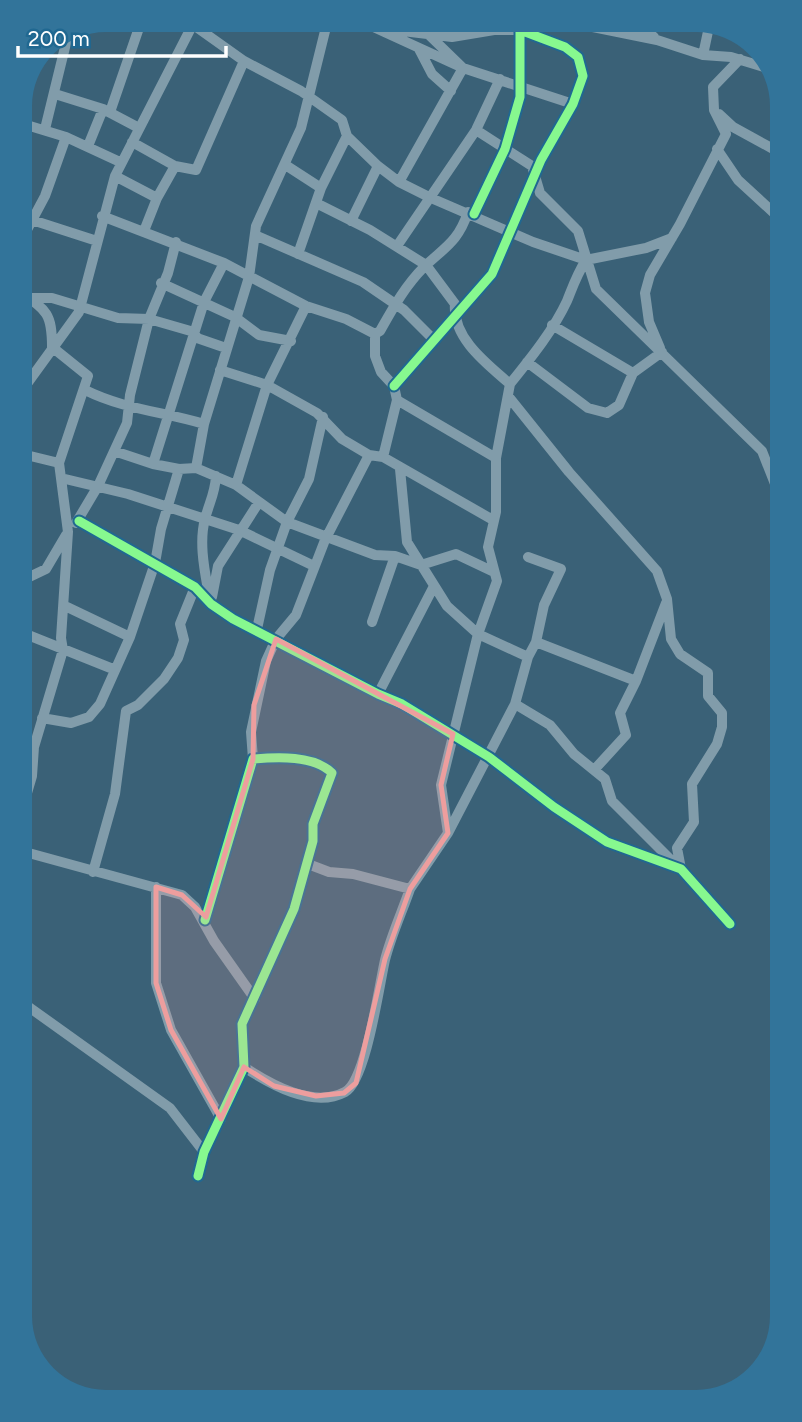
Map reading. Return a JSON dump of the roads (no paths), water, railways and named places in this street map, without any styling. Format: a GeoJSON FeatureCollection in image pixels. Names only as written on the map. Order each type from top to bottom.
{"type":"FeatureCollection","features":[{"type":"Feature","properties":{"kind":"street"},"geometry":{"type":"LineString","coordinates":[[88,146],[107,111],[137,32]]}},
{"type":"Feature","properties":{"kind":"street"},"geometry":{"type":"LineString","coordinates":[[32,376],[81,306],[102,216],[120,162],[184,32]]}},
{"type":"Feature","properties":{"kind":"street"},"geometry":{"type":"LineString","coordinates":[[203,32],[244,61],[311,98],[342,120],[347,136],[379,166],[399,182],[431,198],[533,242],[586,261],[646,248],[672,238]]}},
{"type":"Feature","properties":{"kind":"street"},"geometry":{"type":"LineString","coordinates":[[196,468],[204,424],[249,277],[255,235],[261,215],[286,166],[311,98],[325,32]]}},
{"type":"Feature","properties":{"kind":"street"},"geometry":{"type":"LineString","coordinates":[[382,32],[463,68],[573,104]]}},
{"type":"Feature","properties":{"kind":"street"},"geometry":{"type":"LineString","coordinates":[[412,32],[452,37],[482,32]]}},
{"type":"Feature","properties":{"kind":"street"},"geometry":{"type":"LineString","coordinates":[[374,334],[380,331],[395,304],[426,265],[453,242],[505,149],[520,96],[520,32]]}},
{"type":"Feature","properties":{"kind":"street"},"geometry":{"type":"LineString","coordinates":[[394,386],[492,274],[535,177],[573,104],[583,76],[578,57],[554,41],[526,32]]}},
{"type":"Feature","properties":{"kind":"street"},"geometry":{"type":"LineString","coordinates":[[618,32],[657,40],[704,55],[740,59],[759,65]]}},
{"type":"Feature","properties":{"kind":"street"},"geometry":{"type":"LineString","coordinates":[[648,32],[657,40]]}},
{"type":"Feature","properties":{"kind":"street"},"geometry":{"type":"LineString","coordinates":[[704,55],[708,33]]}},
{"type":"Feature","properties":{"kind":"street"},"geometry":{"type":"LineString","coordinates":[[428,34],[463,68]]}},
{"type":"Feature","properties":{"kind":"street"},"geometry":{"type":"LineString","coordinates":[[45,129],[66,43]]}},
{"type":"Feature","properties":{"kind":"street"},"geometry":{"type":"LineString","coordinates":[[419,49],[432,74],[451,91]]}},
{"type":"Feature","properties":{"kind":"street"},"geometry":{"type":"LineString","coordinates":[[662,352],[649,322],[645,293],[651,273],[726,134],[715,110],[713,87],[740,59]]}},
{"type":"Feature","properties":{"kind":"street"},"geometry":{"type":"LineString","coordinates":[[132,142],[175,166],[196,170],[244,61]]}},
{"type":"Feature","properties":{"kind":"street"},"geometry":{"type":"LineString","coordinates":[[399,182],[463,68]]}},
{"type":"Feature","properties":{"kind":"street"},"geometry":{"type":"LineString","coordinates":[[397,246],[476,130],[500,79]]}},
{"type":"Feature","properties":{"kind":"street"},"geometry":{"type":"LineString","coordinates":[[55,94],[107,111],[139,128]]}},
{"type":"Feature","properties":{"kind":"street"},"geometry":{"type":"LineString","coordinates":[[715,110],[733,127],[770,147]]}},
{"type":"Feature","properties":{"kind":"street"},"geometry":{"type":"LineString","coordinates":[[32,126],[66,136],[120,162]]}},
{"type":"Feature","properties":{"kind":"street"},"geometry":{"type":"LineString","coordinates":[[476,130],[531,166],[547,202],[578,231],[596,289],[770,457]]}},
{"type":"Feature","properties":{"kind":"street"},"geometry":{"type":"LineString","coordinates":[[66,136],[52,179],[32,220],[97,241]]}},
{"type":"Feature","properties":{"kind":"street"},"geometry":{"type":"LineString","coordinates":[[298,254],[321,188],[347,136]]}},
{"type":"Feature","properties":{"kind":"street"},"geometry":{"type":"LineString","coordinates":[[717,149],[738,180],[770,209]]}},
{"type":"Feature","properties":{"kind":"street"},"geometry":{"type":"LineString","coordinates":[[144,231],[157,198],[175,166]]}},
{"type":"Feature","properties":{"kind":"street"},"geometry":{"type":"LineString","coordinates":[[286,166],[321,188]]}},
{"type":"Feature","properties":{"kind":"street"},"geometry":{"type":"LineString","coordinates":[[351,221],[379,166]]}},
{"type":"Feature","properties":{"kind":"street"},"geometry":{"type":"LineString","coordinates":[[115,176],[157,198]]}},
{"type":"Feature","properties":{"kind":"street"},"geometry":{"type":"LineString","coordinates":[[316,203],[397,246],[426,265],[455,304],[454,315],[474,353],[510,384]]}},
{"type":"Feature","properties":{"kind":"street"},"geometry":{"type":"LineString","coordinates":[[102,216],[176,242],[224,263],[306,306],[346,319],[374,334]]}},
{"type":"Feature","properties":{"kind":"street"},"geometry":{"type":"LineString","coordinates":[[255,235],[363,282],[395,304],[433,339]]}},
{"type":"Feature","properties":{"kind":"street"},"geometry":{"type":"LineString","coordinates":[[32,576],[46,569],[68,532],[79,521],[127,423],[149,318],[168,273],[176,242]]}},
{"type":"Feature","properties":{"kind":"street"},"geometry":{"type":"LineString","coordinates":[[448,833],[441,785],[478,634],[497,581],[488,547],[496,512],[496,458],[510,384],[552,325],[586,261]]}},
{"type":"Feature","properties":{"kind":"street"},"geometry":{"type":"LineString","coordinates":[[153,464],[204,302],[224,263]]}},
{"type":"Feature","properties":{"kind":"street"},"geometry":{"type":"LineString","coordinates":[[162,283],[235,317],[260,335],[290,341]]}},
{"type":"Feature","properties":{"kind":"street"},"geometry":{"type":"LineString","coordinates":[[32,296],[81,306],[118,318],[149,318],[194,332],[197,338],[226,348]]}},
{"type":"Feature","properties":{"kind":"street"},"geometry":{"type":"LineString","coordinates":[[32,300],[46,310],[52,325],[52,347]]}},
{"type":"Feature","properties":{"kind":"street"},"geometry":{"type":"LineString","coordinates":[[236,485],[267,385],[306,306]]}},
{"type":"Feature","properties":{"kind":"street"},"geometry":{"type":"LineString","coordinates":[[552,325],[633,373]]}},
{"type":"Feature","properties":{"kind":"street"},"geometry":{"type":"LineString","coordinates":[[374,334],[375,356],[381,372],[394,386],[397,400],[383,457]]}},
{"type":"Feature","properties":{"kind":"street"},"geometry":{"type":"LineString","coordinates":[[32,776],[33,747],[63,650],[61,638],[68,532],[59,463],[88,376],[52,347]]}},
{"type":"Feature","properties":{"kind":"street"},"geometry":{"type":"LineString","coordinates":[[527,362],[588,408],[607,413],[619,405],[633,373],[662,352]]}},
{"type":"Feature","properties":{"kind":"street"},"geometry":{"type":"LineString","coordinates":[[220,370],[267,385],[323,417],[342,439],[369,456],[383,457],[493,520]]}},
{"type":"Feature","properties":{"kind":"street"},"geometry":{"type":"LineString","coordinates":[[85,390],[129,408],[167,413],[204,424]]}},
{"type":"Feature","properties":{"kind":"street"},"geometry":{"type":"LineString","coordinates":[[508,396],[569,472],[657,571],[667,599],[671,639],[680,654],[708,673],[708,696],[722,713],[717,744],[692,784],[694,822],[677,848],[681,869]]}},
{"type":"Feature","properties":{"kind":"street"},"geometry":{"type":"LineString","coordinates":[[397,400],[496,458]]}},
{"type":"Feature","properties":{"kind":"street"},"geometry":{"type":"LineString","coordinates":[[257,629],[276,549],[309,480],[323,417]]}},
{"type":"Feature","properties":{"kind":"street"},"geometry":{"type":"LineString","coordinates":[[114,451],[153,464],[180,469],[196,468],[236,485],[287,522],[375,555],[395,556],[421,565],[456,554],[494,572]]}},
{"type":"Feature","properties":{"kind":"street"},"geometry":{"type":"LineString","coordinates":[[762,451],[770,471]]}},
{"type":"Feature","properties":{"kind":"street"},"geometry":{"type":"LineString","coordinates":[[32,456],[59,463]]}},
{"type":"Feature","properties":{"kind":"street"},"geometry":{"type":"LineString","coordinates":[[205,920],[253,759],[251,732],[254,705],[276,639],[296,615],[327,537],[369,456]]}},
{"type":"Feature","properties":{"kind":"street"},"geometry":{"type":"LineString","coordinates":[[42,718],[71,723],[89,717],[100,704],[113,669],[130,637],[155,563],[180,469]]}},
{"type":"Feature","properties":{"kind":"street"},"geometry":{"type":"LineString","coordinates":[[400,469],[407,542],[447,606],[478,634],[528,657]]}},
{"type":"Feature","properties":{"kind":"street"},"geometry":{"type":"LineString","coordinates":[[211,604],[202,541],[205,518],[215,495],[216,476]]}},
{"type":"Feature","properties":{"kind":"street"},"geometry":{"type":"LineString","coordinates":[[61,478],[98,486],[205,518],[239,530],[314,566]]}},
{"type":"Feature","properties":{"kind":"street"},"geometry":{"type":"LineString","coordinates":[[211,604],[218,566],[259,502]]}},
{"type":"Feature","properties":{"kind":"street"},"geometry":{"type":"LineString","coordinates":[[79,521],[195,587],[211,604],[233,619],[257,629],[378,695],[402,704],[453,734],[607,842],[681,869]]}},
{"type":"Feature","properties":{"kind":"street"},"geometry":{"type":"LineString","coordinates":[[372,622],[395,556]]}},
{"type":"Feature","properties":{"kind":"street"},"geometry":{"type":"LineString","coordinates":[[244,1067],[274,1086],[316,1096],[344,1093],[356,1083],[377,1009],[385,958],[410,888],[448,833],[515,704],[528,657],[536,642],[544,606],[561,569],[528,557]]}},
{"type":"Feature","properties":{"kind":"street"},"geometry":{"type":"LineString","coordinates":[[378,695],[434,586]]}},
{"type":"Feature","properties":{"kind":"street"},"geometry":{"type":"LineString","coordinates":[[93,872],[116,794],[126,711],[138,705],[155,688],[178,658],[184,640],[180,624],[195,587]]}},
{"type":"Feature","properties":{"kind":"street"},"geometry":{"type":"LineString","coordinates":[[594,770],[625,734],[620,713],[636,681],[667,599]]}},
{"type":"Feature","properties":{"kind":"street"},"geometry":{"type":"LineString","coordinates":[[65,606],[130,637]]}},
{"type":"Feature","properties":{"kind":"street"},"geometry":{"type":"LineString","coordinates":[[32,638],[113,669]]}},
{"type":"Feature","properties":{"kind":"street"},"geometry":{"type":"LineString","coordinates":[[536,642],[636,681]]}},
{"type":"Feature","properties":{"kind":"street"},"geometry":{"type":"LineString","coordinates":[[515,704],[550,725],[575,754],[605,779],[612,801],[681,869],[730,924]]}},
{"type":"Feature","properties":{"kind":"street"},"geometry":{"type":"LineString","coordinates":[[198,1176],[204,1152],[244,1067],[242,1024],[255,999],[270,958],[283,937],[308,864],[313,841],[313,824],[332,773],[325,766],[299,760],[253,759]]}},
{"type":"Feature","properties":{"kind":"street"},"geometry":{"type":"LineString","coordinates":[[32,854],[182,895],[205,920],[214,941],[255,999]]}},
{"type":"Feature","properties":{"kind":"street"},"geometry":{"type":"LineString","coordinates":[[308,864],[329,872],[353,874],[410,888]]}},
{"type":"Feature","properties":{"kind":"street"},"geometry":{"type":"LineString","coordinates":[[156,887],[156,983],[171,1030],[221,1119]]}},
{"type":"Feature","properties":{"kind":"street"},"geometry":{"type":"LineString","coordinates":[[32,1009],[170,1108],[204,1152]]}}]}
